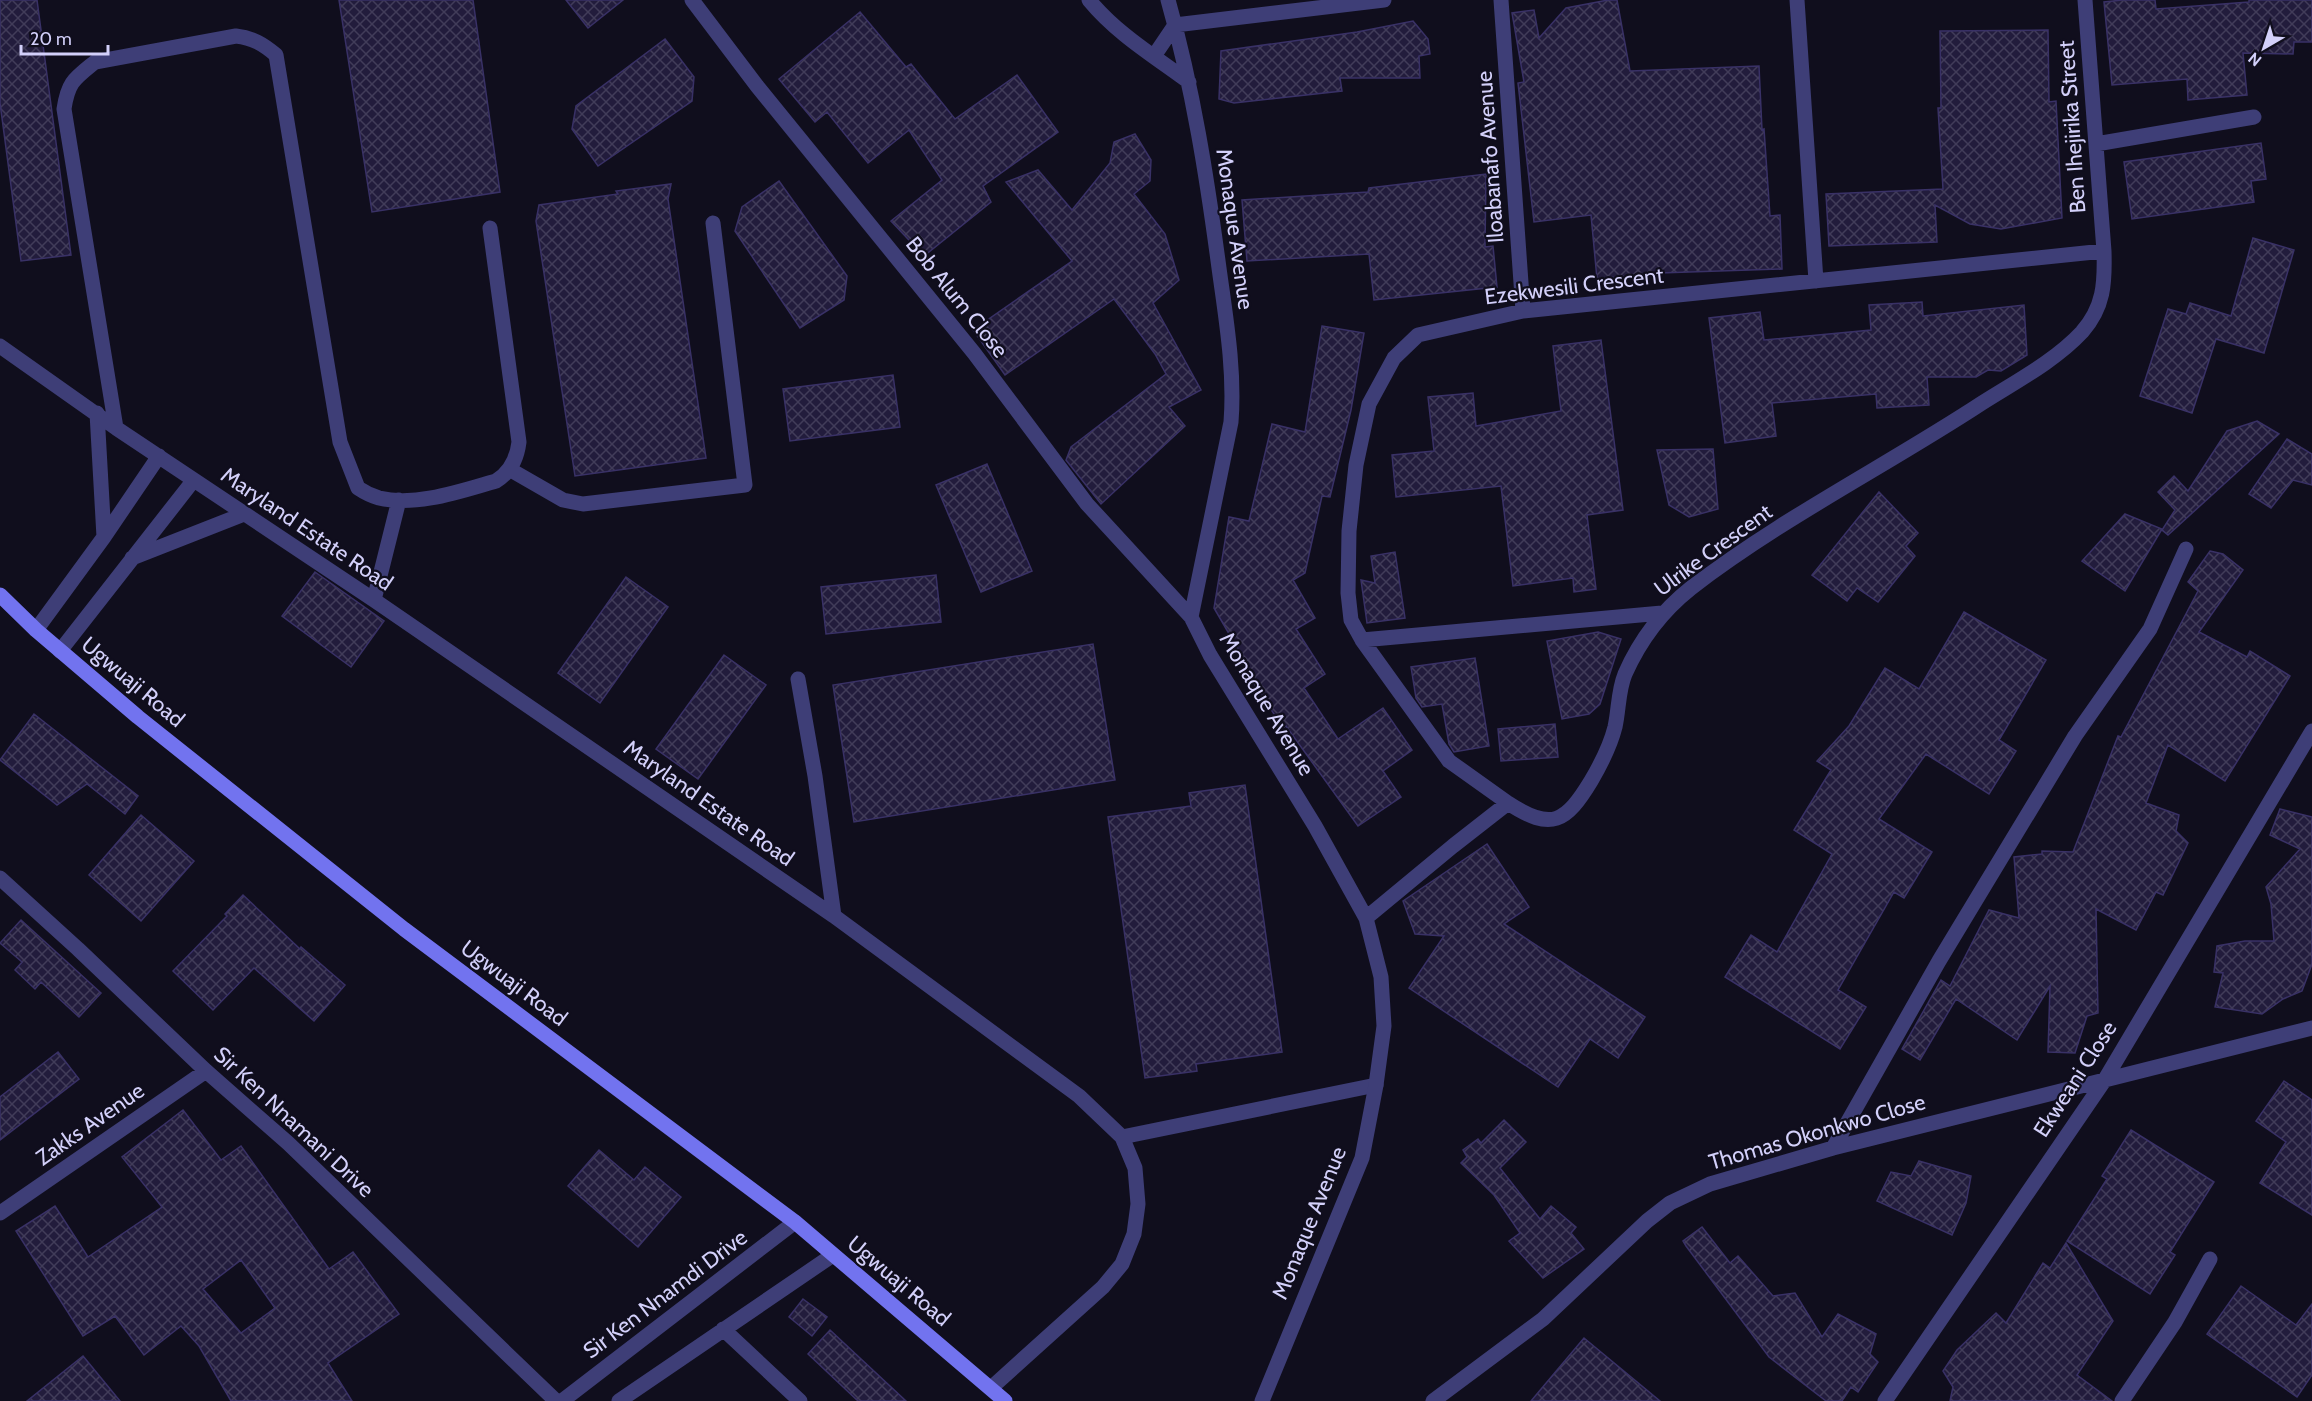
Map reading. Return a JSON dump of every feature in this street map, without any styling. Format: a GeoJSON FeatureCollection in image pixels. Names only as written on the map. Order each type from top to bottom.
{"type":"FeatureCollection","features":[{"type":"Feature","properties":{"kind":"main road","name":"Ugwuaji Road"},"geometry":{"type":"LineString","coordinates":[[0,595],[36,630],[138,717],[404,929],[795,1222],[1005,1401]]}},
{"type":"Feature","properties":{"kind":"street","name":"Bob Alum Close"},"geometry":{"type":"LineString","coordinates":[[692,0],[757,86],[974,353],[1087,504],[1191,617]]}},
{"type":"Feature","properties":{"kind":"street"},"geometry":{"type":"LineString","coordinates":[[1089,0],[1103,17],[1124,36],[1189,82]]}},
{"type":"Feature","properties":{"kind":"street","name":"Monaque Avenue"},"geometry":{"type":"LineString","coordinates":[[1168,0],[1189,82],[1209,195],[1227,330],[1232,407],[1231,422],[1191,617],[1210,655],[1315,826],[1366,918],[1381,977],[1384,1026],[1376,1085],[1362,1158],[1262,1401]]}},
{"type":"Feature","properties":{"kind":"street"},"geometry":{"type":"LineString","coordinates":[[1154,56],[1175,25],[1384,0]]}},
{"type":"Feature","properties":{"kind":"street","name":"Iloabanafo Avenue"},"geometry":{"type":"LineString","coordinates":[[1501,0],[1523,311]]}},
{"type":"Feature","properties":{"kind":"street"},"geometry":{"type":"LineString","coordinates":[[1797,0],[1816,281]]}},
{"type":"Feature","properties":{"kind":"street","name":"Ben Ihejirika Street"},"geometry":{"type":"LineString","coordinates":[[2085,0],[2104,251]]}},
{"type":"Feature","properties":{"kind":"street"},"geometry":{"type":"LineString","coordinates":[[117,429],[64,109],[67,90],[76,76],[95,62],[236,36],[250,38],[264,45],[276,55],[340,442],[358,489],[379,498],[399,500],[438,497],[487,484],[503,477],[517,458],[519,441],[490,228]]}},
{"type":"Feature","properties":{"kind":"street"},"geometry":{"type":"LineString","coordinates":[[2096,144],[2254,117]]}},
{"type":"Feature","properties":{"kind":"street"},"geometry":{"type":"LineString","coordinates":[[509,469],[563,500],[583,504],[745,485],[713,223]]}},
{"type":"Feature","properties":{"kind":"street","name":"Ezekwesili Crescent"},"geometry":{"type":"LineString","coordinates":[[1508,803],[1449,760],[1362,640],[1351,620],[1348,593],[1349,531],[1356,465],[1369,404],[1394,358],[1418,335],[1523,311],[2104,251]]}},
{"type":"Feature","properties":{"kind":"street","name":"Ulrike Crescent"},"geometry":{"type":"LineString","coordinates":[[1508,803],[1520,811],[1541,819],[1552,819],[1566,814],[1576,805],[1601,764],[1611,741],[1616,725],[1619,692],[1625,676],[1635,654],[1662,613],[1690,589],[1752,545],[1949,426],[2045,362],[2082,332],[2098,308],[2105,286],[2104,251]]}},
{"type":"Feature","properties":{"kind":"street","name":"Maryland Estate Road"},"geometry":{"type":"LineString","coordinates":[[0,346],[98,413],[117,429],[374,600],[834,916],[1079,1096],[1122,1137],[1135,1168],[1138,1204],[1134,1234],[1122,1264],[1104,1287],[991,1388]]}},
{"type":"Feature","properties":{"kind":"street"},"geometry":{"type":"LineString","coordinates":[[98,413],[104,537]]}},
{"type":"Feature","properties":{"kind":"street"},"geometry":{"type":"LineString","coordinates":[[36,630],[104,537],[159,456]]}},
{"type":"Feature","properties":{"kind":"street"},"geometry":{"type":"LineString","coordinates":[[60,651],[193,480]]}},
{"type":"Feature","properties":{"kind":"street"},"geometry":{"type":"LineString","coordinates":[[374,600],[399,500]]}},
{"type":"Feature","properties":{"kind":"street"},"geometry":{"type":"LineString","coordinates":[[132,558],[244,514]]}},
{"type":"Feature","properties":{"kind":"street"},"geometry":{"type":"LineString","coordinates":[[1833,1148],[1939,961],[2075,736],[2150,629],[2186,549]]}},
{"type":"Feature","properties":{"kind":"street"},"geometry":{"type":"LineString","coordinates":[[1362,640],[1662,613]]}},
{"type":"Feature","properties":{"kind":"street"},"geometry":{"type":"LineString","coordinates":[[798,680],[815,776],[834,916]]}},
{"type":"Feature","properties":{"kind":"street","name":"Ekweani Close"},"geometry":{"type":"LineString","coordinates":[[1885,1401],[2104,1081],[2312,731]]}},
{"type":"Feature","properties":{"kind":"street"},"geometry":{"type":"LineString","coordinates":[[1366,918],[1508,803]]}},
{"type":"Feature","properties":{"kind":"street","name":"Sir Ken Nnamani Drive"},"geometry":{"type":"LineString","coordinates":[[0,878],[206,1071],[288,1143],[556,1401]]}},
{"type":"Feature","properties":{"kind":"street","name":"Thomas Okonkwo Close"},"geometry":{"type":"LineString","coordinates":[[1433,1401],[1543,1319],[1647,1221],[1670,1203],[1710,1184],[1833,1148],[2312,1028]]}},
{"type":"Feature","properties":{"kind":"street","name":"Zakks Avenue"},"geometry":{"type":"LineString","coordinates":[[0,1213],[206,1071]]}},
{"type":"Feature","properties":{"kind":"street"},"geometry":{"type":"LineString","coordinates":[[1122,1137],[1376,1085]]}},
{"type":"Feature","properties":{"kind":"street","name":"Sir Ken Nnamdi Drive"},"geometry":{"type":"LineString","coordinates":[[562,1401],[795,1222]]}},
{"type":"Feature","properties":{"kind":"street"},"geometry":{"type":"LineString","coordinates":[[620,1401],[833,1255]]}},
{"type":"Feature","properties":{"kind":"street"},"geometry":{"type":"LineString","coordinates":[[2122,1401],[2175,1322],[2210,1259]]}},
{"type":"Feature","properties":{"kind":"street"},"geometry":{"type":"LineString","coordinates":[[723,1329],[800,1401]]}},
{"type":"Feature","properties":{"kind":"building"},"geometry":{"type":"Polygon","coordinates":[[[0,0],[37,0],[71,255],[21,261],[0,103],[0,0]]]}},
{"type":"Feature","properties":{"kind":"building"},"geometry":{"type":"Polygon","coordinates":[[[339,0],[473,0],[500,192],[372,212],[339,0]]]}},
{"type":"Feature","properties":{"kind":"building"},"geometry":{"type":"Polygon","coordinates":[[[566,0],[623,0],[588,28],[566,0]]]}},
{"type":"Feature","properties":{"kind":"building"},"geometry":{"type":"Polygon","coordinates":[[[1617,0],[1630,71],[1759,66],[1770,216],[1780,215],[1782,269],[1659,273],[1597,279],[1591,215],[1534,222],[1518,83],[1524,82],[1512,13],[1534,10],[1539,38],[1566,8],[1617,0]]]}},
{"type":"Feature","properties":{"kind":"building"},"geometry":{"type":"Polygon","coordinates":[[[2155,0],[2156,9],[2249,2],[2249,0],[2312,0],[2312,42],[2294,42],[2293,54],[2243,53],[2247,95],[2188,100],[2187,79],[2112,85],[2104,2],[2155,0]]]}},
{"type":"Feature","properties":{"kind":"building"},"geometry":{"type":"Polygon","coordinates":[[[860,12],[906,67],[911,64],[955,119],[1017,75],[1058,132],[983,186],[991,202],[924,256],[891,221],[942,180],[909,130],[868,163],[827,112],[815,122],[779,79],[860,12]]]}},
{"type":"Feature","properties":{"kind":"building"},"geometry":{"type":"Polygon","coordinates":[[[1413,21],[1428,39],[1430,54],[1419,56],[1420,78],[1340,78],[1342,91],[1234,103],[1219,99],[1221,51],[1357,32],[1413,21]]]}},
{"type":"Feature","properties":{"kind":"building"},"geometry":{"type":"Polygon","coordinates":[[[2048,30],[2049,102],[2056,101],[2062,218],[2001,229],[1970,224],[1935,205],[1937,242],[1829,246],[1826,194],[1943,189],[1938,108],[1941,108],[1940,31],[2048,30]]]}},
{"type":"Feature","properties":{"kind":"building"},"geometry":{"type":"Polygon","coordinates":[[[665,39],[694,77],[692,101],[598,166],[572,129],[576,106],[665,39]]]}},
{"type":"Feature","properties":{"kind":"building"},"geometry":{"type":"Polygon","coordinates":[[[1135,134],[1151,160],[1150,181],[1134,194],[1165,234],[1179,280],[1153,303],[1201,390],[1169,407],[1185,426],[1101,504],[1066,460],[1071,447],[1166,374],[1155,354],[1114,299],[1005,375],[973,330],[1072,261],[1006,182],[1038,170],[1072,210],[1110,163],[1114,142],[1135,134]]]}},
{"type":"Feature","properties":{"kind":"building"},"geometry":{"type":"Polygon","coordinates":[[[2261,143],[2266,179],[2251,181],[2254,202],[2132,219],[2124,162],[2261,143]]]}},
{"type":"Feature","properties":{"kind":"building"},"geometry":{"type":"Polygon","coordinates":[[[1486,174],[1485,247],[1493,246],[1497,287],[1374,300],[1369,254],[1247,261],[1242,200],[1368,192],[1369,188],[1486,174]]]}},
{"type":"Feature","properties":{"kind":"building"},"geometry":{"type":"Polygon","coordinates":[[[779,181],[847,276],[844,300],[800,328],[735,231],[742,207],[779,181]]]}},
{"type":"Feature","properties":{"kind":"building"},"geometry":{"type":"Polygon","coordinates":[[[671,184],[668,199],[706,458],[575,476],[536,221],[539,205],[671,184]]]}},
{"type":"Feature","properties":{"kind":"building"},"geometry":{"type":"Polygon","coordinates":[[[2253,238],[2294,250],[2264,353],[2216,339],[2192,413],[2140,396],[2168,309],[2186,314],[2190,303],[2231,316],[2253,238]]]}},
{"type":"Feature","properties":{"kind":"building"},"geometry":{"type":"Polygon","coordinates":[[[1922,302],[1923,316],[2024,305],[2027,355],[2001,371],[1988,370],[1976,377],[1927,377],[1929,405],[1877,408],[1876,394],[1772,403],[1776,436],[1725,443],[1709,318],[1760,312],[1764,340],[1871,330],[1869,305],[1922,302]]]}},
{"type":"Feature","properties":{"kind":"building"},"geometry":{"type":"Polygon","coordinates":[[[1322,326],[1364,333],[1351,410],[1330,497],[1322,496],[1305,573],[1293,580],[1315,618],[1296,629],[1325,674],[1304,688],[1338,739],[1383,708],[1412,750],[1383,771],[1401,797],[1358,826],[1286,726],[1283,728],[1246,671],[1249,668],[1214,608],[1229,517],[1249,521],[1272,424],[1305,432],[1322,326]]]}},
{"type":"Feature","properties":{"kind":"building"},"geometry":{"type":"Polygon","coordinates":[[[1601,340],[1623,510],[1587,515],[1596,589],[1574,592],[1573,578],[1513,586],[1501,486],[1396,497],[1392,455],[1434,451],[1428,397],[1473,393],[1476,426],[1561,411],[1553,346],[1601,340]]]}},
{"type":"Feature","properties":{"kind":"building"},"geometry":{"type":"Polygon","coordinates":[[[893,375],[900,427],[790,441],[783,389],[893,375]]]}},
{"type":"Feature","properties":{"kind":"building"},"geometry":{"type":"Polygon","coordinates":[[[2257,421],[2279,434],[2168,535],[2162,530],[2175,510],[2158,492],[2174,476],[2188,491],[2227,431],[2257,421]]]}},
{"type":"Feature","properties":{"kind":"building"},"geometry":{"type":"Polygon","coordinates":[[[2287,439],[2312,454],[2312,485],[2293,480],[2271,508],[2249,494],[2287,439]]]}},
{"type":"Feature","properties":{"kind":"building"},"geometry":{"type":"Polygon","coordinates":[[[1713,449],[1718,509],[1689,517],[1669,505],[1657,450],[1713,449]]]}},
{"type":"Feature","properties":{"kind":"building"},"geometry":{"type":"Polygon","coordinates":[[[987,464],[1032,571],[981,592],[936,485],[987,464]]]}},
{"type":"Feature","properties":{"kind":"building"},"geometry":{"type":"Polygon","coordinates":[[[1879,492],[1918,533],[1906,546],[1915,556],[1878,602],[1857,588],[1847,601],[1812,575],[1879,492]]]}},
{"type":"Feature","properties":{"kind":"building"},"geometry":{"type":"Polygon","coordinates":[[[2125,514],[2162,529],[2125,591],[2082,561],[2125,514]]]}},
{"type":"Feature","properties":{"kind":"building"},"geometry":{"type":"Polygon","coordinates":[[[2210,551],[2223,554],[2243,570],[2199,632],[2247,657],[2250,651],[2290,676],[2225,781],[2168,745],[2146,803],[2179,815],[2176,831],[2188,843],[2163,895],[2156,892],[2136,930],[2096,909],[2098,1013],[2087,1016],[2075,1053],[2048,1052],[2050,986],[2017,1040],[1956,999],[1920,1060],[1902,1049],[1941,980],[1950,986],[1989,910],[2019,918],[2014,857],[2042,854],[2042,851],[2073,852],[2118,736],[2121,737],[2198,591],[2188,582],[2210,551]]]}},
{"type":"Feature","properties":{"kind":"building"},"geometry":{"type":"Polygon","coordinates":[[[1395,552],[1405,618],[1367,623],[1361,580],[1375,583],[1371,556],[1395,552]]]}},
{"type":"Feature","properties":{"kind":"building"},"geometry":{"type":"Polygon","coordinates":[[[315,572],[384,621],[351,667],[282,616],[315,572]]]}},
{"type":"Feature","properties":{"kind":"building"},"geometry":{"type":"Polygon","coordinates":[[[936,575],[941,622],[826,634],[821,587],[936,575]]]}},
{"type":"Feature","properties":{"kind":"building"},"geometry":{"type":"Polygon","coordinates":[[[626,577],[668,607],[600,703],[558,673],[626,577]]]}},
{"type":"Feature","properties":{"kind":"building"},"geometry":{"type":"Polygon","coordinates":[[[1964,612],[2046,660],[1999,740],[2016,751],[1989,794],[1926,754],[1879,819],[1932,852],[1904,898],[1894,892],[1838,990],[1866,1007],[1840,1049],[1725,977],[1751,935],[1777,952],[1832,854],[1794,830],[1831,770],[1817,761],[1849,726],[1885,668],[1919,689],[1964,612]]]}},
{"type":"Feature","properties":{"kind":"building"},"geometry":{"type":"Polygon","coordinates":[[[1598,632],[1621,639],[1600,704],[1589,714],[1562,719],[1547,641],[1598,632]]]}},
{"type":"Feature","properties":{"kind":"building"},"geometry":{"type":"Polygon","coordinates":[[[1093,644],[1115,780],[854,822],[833,685],[1093,644]]]}},
{"type":"Feature","properties":{"kind":"building"},"geometry":{"type":"Polygon","coordinates":[[[724,655],[766,685],[698,779],[656,749],[724,655]]]}},
{"type":"Feature","properties":{"kind":"building"},"geometry":{"type":"Polygon","coordinates":[[[1475,658],[1489,746],[1454,752],[1449,744],[1442,704],[1422,707],[1416,698],[1411,667],[1475,658]]]}},
{"type":"Feature","properties":{"kind":"building"},"geometry":{"type":"Polygon","coordinates":[[[34,714],[138,796],[125,814],[87,784],[57,805],[0,760],[34,714]]]}},
{"type":"Feature","properties":{"kind":"building"},"geometry":{"type":"Polygon","coordinates":[[[1555,724],[1558,757],[1501,761],[1498,729],[1555,724]]]}},
{"type":"Feature","properties":{"kind":"building"},"geometry":{"type":"Polygon","coordinates":[[[1245,785],[1282,1052],[1196,1064],[1197,1071],[1145,1078],[1108,817],[1191,806],[1189,793],[1245,785]]]}},
{"type":"Feature","properties":{"kind":"building"},"geometry":{"type":"Polygon","coordinates":[[[2280,809],[2312,817],[2312,964],[2302,991],[2283,999],[2262,1014],[2215,1007],[2223,973],[2214,972],[2217,946],[2245,941],[2274,941],[2271,904],[2266,887],[2300,849],[2270,835],[2280,809]]]}},
{"type":"Feature","properties":{"kind":"building"},"geometry":{"type":"Polygon","coordinates":[[[141,815],[194,861],[141,921],[89,875],[141,815]]]}},
{"type":"Feature","properties":{"kind":"building"},"geometry":{"type":"Polygon","coordinates":[[[1487,844],[1529,907],[1504,924],[1645,1017],[1618,1058],[1590,1039],[1558,1087],[1409,988],[1444,936],[1415,934],[1403,901],[1487,844]]]}},
{"type":"Feature","properties":{"kind":"building"},"geometry":{"type":"Polygon","coordinates":[[[243,895],[300,949],[301,947],[345,985],[314,1021],[254,968],[213,1010],[173,971],[227,916],[225,914],[243,895]]]}},
{"type":"Feature","properties":{"kind":"building"},"geometry":{"type":"Polygon","coordinates":[[[21,920],[101,993],[79,1017],[41,982],[35,989],[15,970],[22,962],[0,943],[21,920]]]}},
{"type":"Feature","properties":{"kind":"building"},"geometry":{"type":"Polygon","coordinates":[[[58,1052],[79,1079],[0,1140],[0,1097],[58,1052]]]}},
{"type":"Feature","properties":{"kind":"building"},"geometry":{"type":"Polygon","coordinates":[[[2284,1081],[2312,1100],[2312,1215],[2260,1183],[2286,1142],[2256,1121],[2284,1081]]]}},
{"type":"Feature","properties":{"kind":"building"},"geometry":{"type":"Polygon","coordinates":[[[183,1110],[221,1160],[241,1146],[329,1269],[353,1252],[399,1314],[328,1363],[352,1401],[231,1401],[199,1346],[181,1326],[144,1355],[115,1316],[83,1336],[16,1231],[55,1206],[88,1257],[162,1207],[122,1157],[183,1110]],[[241,1260],[203,1289],[241,1333],[275,1308],[241,1260]]]}},
{"type":"Feature","properties":{"kind":"building"},"geometry":{"type":"Polygon","coordinates":[[[1504,1120],[1526,1142],[1500,1168],[1540,1219],[1551,1206],[1576,1227],[1571,1233],[1584,1249],[1543,1278],[1509,1241],[1520,1233],[1494,1195],[1461,1163],[1467,1157],[1463,1150],[1478,1139],[1481,1143],[1504,1120]]]}},
{"type":"Feature","properties":{"kind":"building"},"geometry":{"type":"Polygon","coordinates":[[[2131,1130],[2214,1182],[2170,1252],[2175,1255],[2150,1294],[2067,1241],[2107,1179],[2102,1176],[2131,1130]]]}},
{"type":"Feature","properties":{"kind":"building"},"geometry":{"type":"Polygon","coordinates":[[[599,1150],[634,1180],[645,1167],[681,1197],[638,1247],[568,1186],[599,1150]]]}},
{"type":"Feature","properties":{"kind":"building"},"geometry":{"type":"Polygon","coordinates":[[[1919,1161],[1971,1176],[1966,1203],[1952,1235],[1877,1201],[1891,1172],[1911,1176],[1919,1161]]]}},
{"type":"Feature","properties":{"kind":"building"},"geometry":{"type":"Polygon","coordinates":[[[1702,1227],[1730,1263],[1738,1256],[1773,1296],[1795,1293],[1822,1337],[1838,1314],[1876,1334],[1870,1354],[1878,1362],[1858,1392],[1851,1387],[1842,1401],[1826,1401],[1769,1357],[1683,1241],[1702,1227]]]}},
{"type":"Feature","properties":{"kind":"building"},"geometry":{"type":"Polygon","coordinates":[[[2066,1243],[2113,1321],[2077,1375],[2112,1401],[1950,1401],[1953,1387],[1943,1371],[1957,1350],[1996,1313],[2006,1323],[2043,1263],[2050,1268],[2066,1243]]]}},
{"type":"Feature","properties":{"kind":"building"},"geometry":{"type":"Polygon","coordinates":[[[2241,1286],[2296,1325],[2312,1304],[2312,1375],[2297,1397],[2207,1334],[2241,1286]]]}},
{"type":"Feature","properties":{"kind":"building"},"geometry":{"type":"Polygon","coordinates":[[[803,1299],[827,1317],[812,1336],[789,1317],[803,1299]]]}},
{"type":"Feature","properties":{"kind":"building"},"geometry":{"type":"Polygon","coordinates":[[[830,1330],[906,1401],[858,1401],[808,1354],[830,1330]]]}},
{"type":"Feature","properties":{"kind":"building"},"geometry":{"type":"Polygon","coordinates":[[[1584,1338],[1660,1401],[1531,1401],[1584,1338]]]}},
{"type":"Feature","properties":{"kind":"building"},"geometry":{"type":"Polygon","coordinates":[[[83,1356],[120,1401],[27,1401],[83,1356]]]}}]}
